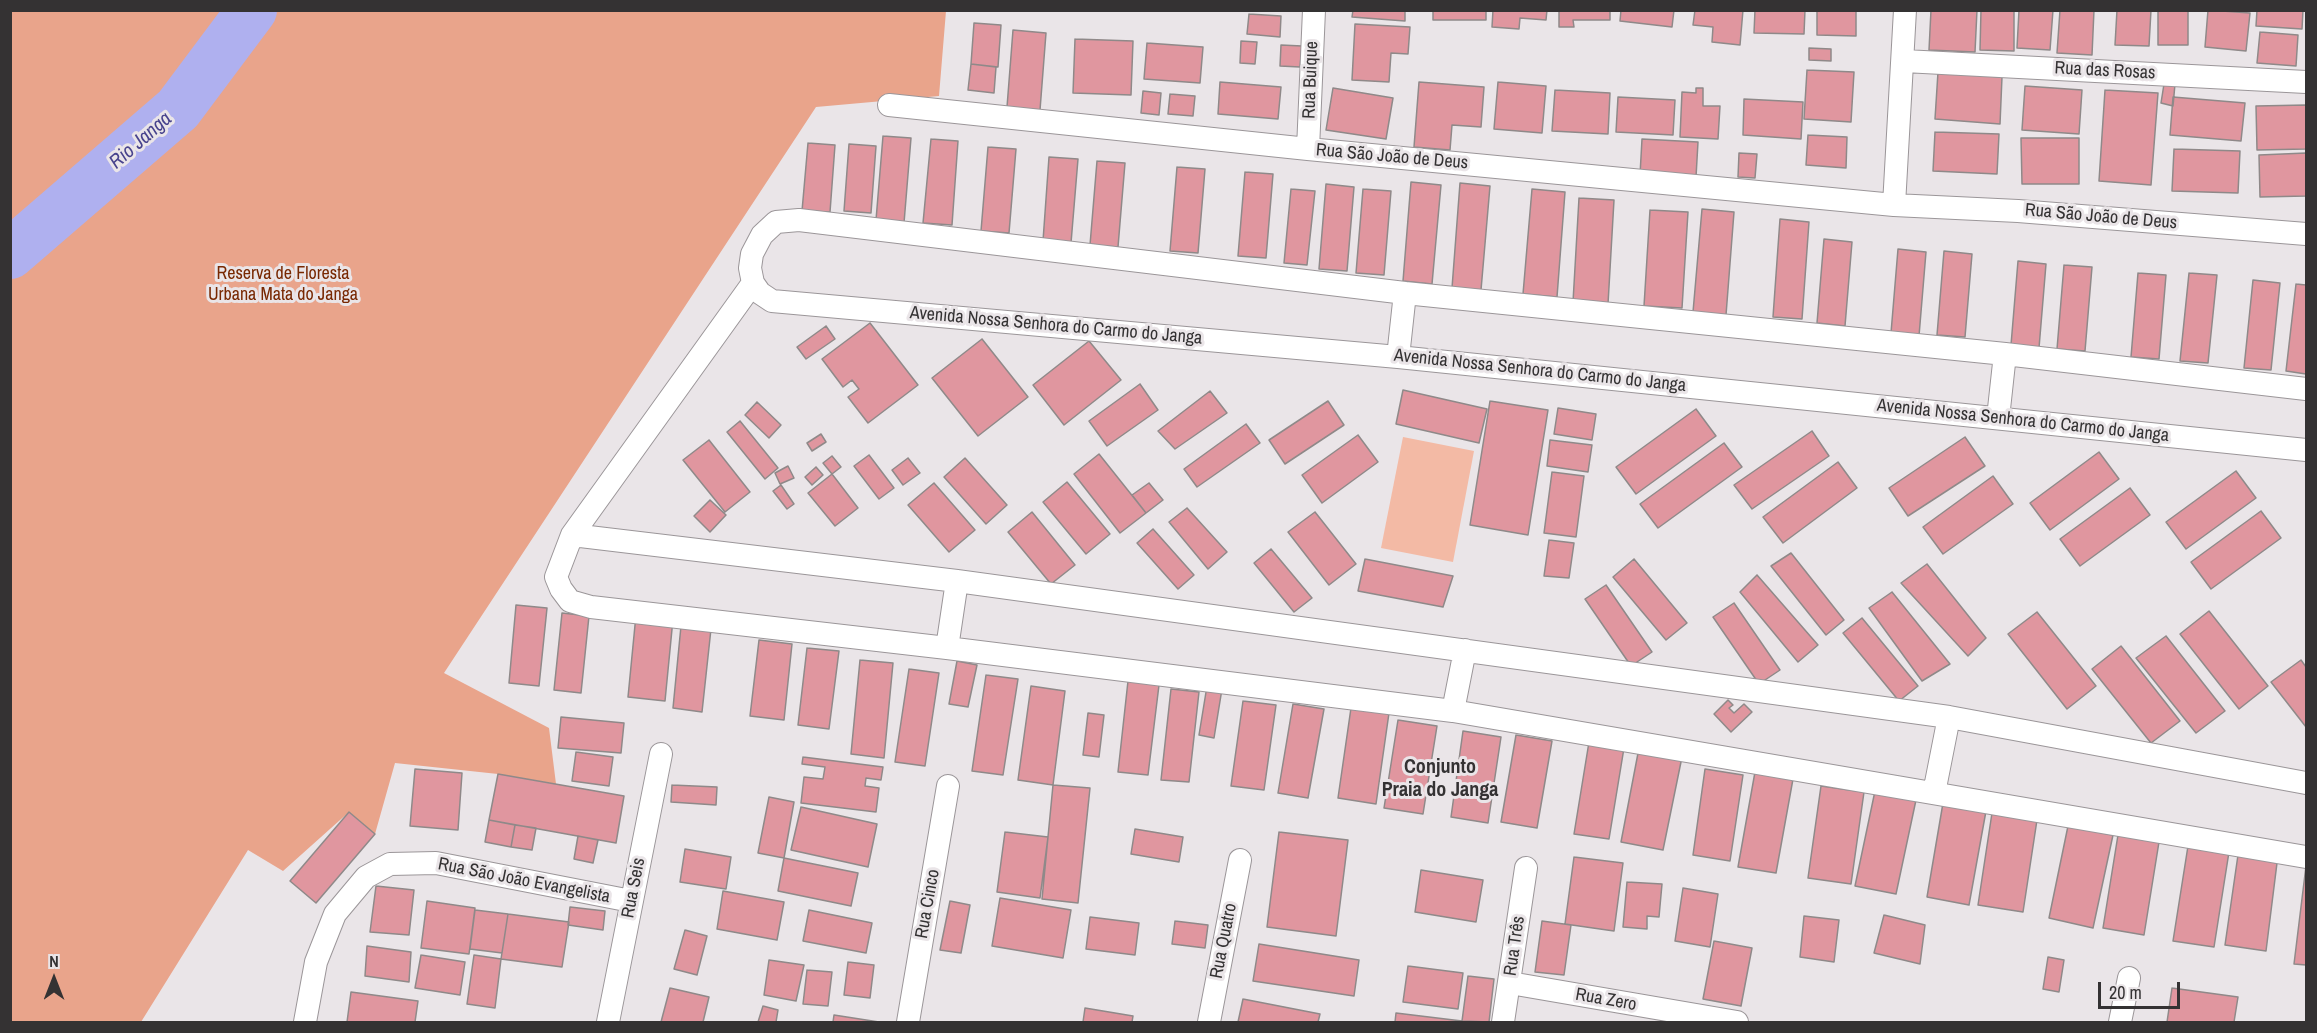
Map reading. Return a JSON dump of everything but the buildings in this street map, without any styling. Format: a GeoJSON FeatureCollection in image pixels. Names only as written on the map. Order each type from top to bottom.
{"type":"FeatureCollection","features":[{"type":"Feature","properties":{"kind":"street","name":"Rua Buique"},"geometry":{"type":"LineString","coordinates":[[1308,149],[1314,10]]}},
{"type":"Feature","properties":{"kind":"street"},"geometry":{"type":"LineString","coordinates":[[1894,205],[1904,61],[1905,10]]}},
{"type":"Feature","properties":{"kind":"street","name":"Rua das Rosas"},"geometry":{"type":"LineString","coordinates":[[1904,61],[2307,82]]}},
{"type":"Feature","properties":{"kind":"street","name":"Rua São João de Deus"},"geometry":{"type":"LineString","coordinates":[[889,105],[1308,149],[1894,205],[2018,211],[2307,234]]}},
{"type":"Feature","properties":{"kind":"street"},"geometry":{"type":"LineString","coordinates":[[2307,389],[2006,354],[1405,293],[799,220],[776,222],[762,235],[752,254],[750,268],[753,283],[572,535],[556,576],[561,589],[570,601],[591,607],[947,648],[1453,711],[2307,857]]}},
{"type":"Feature","properties":{"kind":"street","name":"Avenida Nossa Senhora do Carmo do Janga"},"geometry":{"type":"LineString","coordinates":[[753,283],[760,293],[772,302],[1398,357],[2307,450]]}},
{"type":"Feature","properties":{"kind":"street"},"geometry":{"type":"LineString","coordinates":[[1398,357],[1405,293]]}},
{"type":"Feature","properties":{"kind":"street"},"geometry":{"type":"LineString","coordinates":[[1998,418],[2006,354]]}},
{"type":"Feature","properties":{"kind":"street"},"geometry":{"type":"LineString","coordinates":[[572,535],[957,581],[1949,717],[2307,783]]}},
{"type":"Feature","properties":{"kind":"street"},"geometry":{"type":"LineString","coordinates":[[947,648],[957,581]]}},
{"type":"Feature","properties":{"kind":"street"},"geometry":{"type":"LineString","coordinates":[[1453,711],[1465,650]]}},
{"type":"Feature","properties":{"kind":"street"},"geometry":{"type":"LineString","coordinates":[[1934,793],[1949,717]]}},
{"type":"Feature","properties":{"kind":"street","name":"Rua Seis"},"geometry":{"type":"LineString","coordinates":[[608,1023],[661,753]]}},
{"type":"Feature","properties":{"kind":"street","name":"Rua Cinco"},"geometry":{"type":"LineString","coordinates":[[908,1023],[948,786]]}},
{"type":"Feature","properties":{"kind":"street","name":"Rua Quatro"},"geometry":{"type":"LineString","coordinates":[[1209,1023],[1240,860]]}},
{"type":"Feature","properties":{"kind":"street","name":"Rua São João Evangelista"},"geometry":{"type":"LineString","coordinates":[[305,1023],[316,962],[335,914],[366,877],[390,864],[436,863],[631,901]]}},
{"type":"Feature","properties":{"kind":"street","name":"Rua Três"},"geometry":{"type":"LineString","coordinates":[[1503,1023],[1526,868]]}},
{"type":"Feature","properties":{"kind":"street"},"geometry":{"type":"LineString","coordinates":[[2120,1023],[2129,978]]}},
{"type":"Feature","properties":{"kind":"street","name":"Rua Zero"},"geometry":{"type":"LineString","coordinates":[[1510,982],[1723,1021]]}},
{"type":"Feature","properties":{"kind":"shaded area"},"geometry":{"type":"Polygon","coordinates":[[[1403,437],[1474,451],[1453,562],[1381,548],[1403,437]]]}},
{"type":"Feature","properties":{"kind":"green space","name":"Reserva de Floresta Urbana Mata do Janga"},"geometry":{"type":"Polygon","coordinates":[[[10,11],[946,11],[939,96],[816,107],[444,673],[549,728],[556,784],[498,774],[395,763],[375,834],[349,812],[283,871],[248,850],[141,1022],[11,1022],[10,11]]]}},
{"type":"Feature","properties":{"kind":"waterway","name":"Rio Janga"},"geometry":{"type":"LineString","coordinates":[[10,254],[178,109],[252,10]]}},
{"type":"Feature","properties":{"kind":"district","name":"Conjunto Praia do Janga"},"geometry":{"type":"Point","coordinates":[1440,780]}}]}
